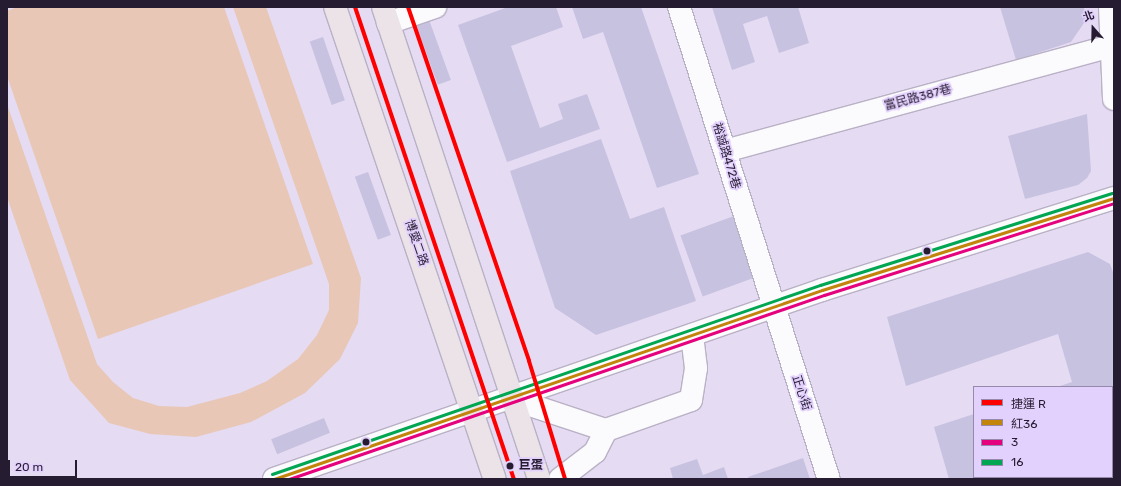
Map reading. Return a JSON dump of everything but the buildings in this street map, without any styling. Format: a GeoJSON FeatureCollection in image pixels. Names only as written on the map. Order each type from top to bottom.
{"type":"FeatureCollection","features":[{"type":"Feature","properties":{"kind":"main road","name":"博愛二路"},"geometry":{"type":"LineString","coordinates":[[335,7],[496,479]]}},
{"type":"Feature","properties":{"kind":"main road"},"geometry":{"type":"LineString","coordinates":[[386,15],[539,479]]}},
{"type":"Feature","properties":{"kind":"street"},"geometry":{"type":"LineString","coordinates":[[386,15],[436,7]]}},
{"type":"Feature","properties":{"kind":"street","name":"裕誠路472巷"},"geometry":{"type":"LineString","coordinates":[[679,7],[773,306]]}},
{"type":"Feature","properties":{"kind":"street"},"geometry":{"type":"LineString","coordinates":[[1110,7],[1113,45],[1114,99]]}},
{"type":"Feature","properties":{"kind":"street","name":"富民路387巷"},"geometry":{"type":"LineString","coordinates":[[725,151],[1113,45]]}},
{"type":"Feature","properties":{"kind":"street"},"geometry":{"type":"LineString","coordinates":[[274,479],[512,399],[773,306],[1114,198]]}},
{"type":"Feature","properties":{"kind":"street","name":"正心街"},"geometry":{"type":"LineString","coordinates":[[773,306],[829,479]]}},
{"type":"Feature","properties":{"kind":"street"},"geometry":{"type":"LineString","coordinates":[[512,399],[606,430],[691,400],[696,368],[692,335]]}},
{"type":"Feature","properties":{"kind":"street"},"geometry":{"type":"LineString","coordinates":[[560,479],[595,452],[606,430]]}},
{"type":"Feature","properties":{"kind":"shaded area"},"geometry":{"type":"Polygon","coordinates":[[[17,7],[224,7],[313,264],[98,339],[7,76],[7,11],[17,7]]]}},
{"type":"Feature","properties":{"kind":"shaded area"},"geometry":{"type":"Polygon","coordinates":[[[233,7],[266,7],[361,278],[358,323],[340,359],[305,393],[251,422],[196,437],[150,434],[109,423],[70,380],[7,197],[7,104],[97,364],[113,382],[133,398],[159,406],[187,407],[240,393],[267,381],[298,359],[317,335],[329,310],[329,284],[233,7]]]}},
{"type":"Feature","properties":{"kind":"metro line","name":"R"},"geometry":{"type":"LineString","coordinates":[[355,7],[514,479]]}},
{"type":"Feature","properties":{"kind":"metro line","name":"R"},"geometry":{"type":"LineString","coordinates":[[408,7],[529,361],[565,479]]}},
{"type":"Feature","properties":{"kind":"transit line","name":"16"},"geometry":{"type":"LineString","coordinates":[[272,474],[820,285],[1112,193]]}},
{"type":"Feature","properties":{"kind":"transit line","name":"紅36"},"geometry":{"type":"LineString","coordinates":[[274,479],[822,290],[1114,198]]}},
{"type":"Feature","properties":{"kind":"transit line","name":"3"},"geometry":{"type":"LineString","coordinates":[[289,479],[824,295],[1114,203]]}},
{"type":"Feature","properties":{"kind":"place","name":"巨蛋"},"geometry":{"type":"Point","coordinates":[510,466]}}]}
